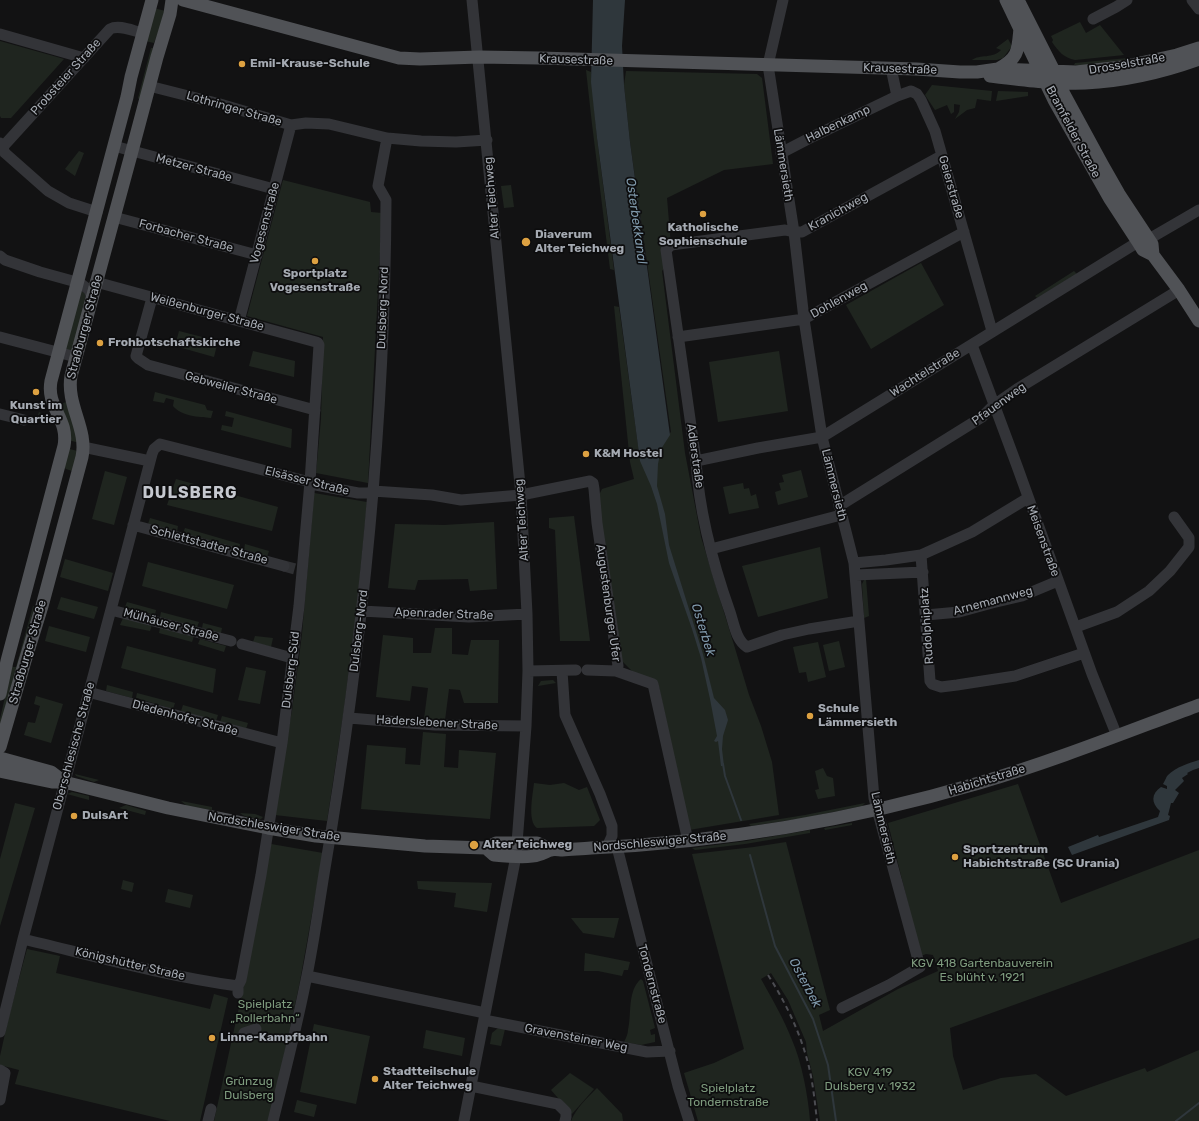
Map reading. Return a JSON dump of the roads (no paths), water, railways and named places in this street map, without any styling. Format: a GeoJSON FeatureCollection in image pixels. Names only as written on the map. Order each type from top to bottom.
{"type":"FeatureCollection","features":[{"type":"Feature","properties":{"kind":"main road","name":"Straßburger Straße"},"geometry":{"type":"LineString","coordinates":[[0,694],[7,661],[64,446],[64,428],[53,405],[50,392],[51,381],[128,97],[131,77],[152,0]]}},
{"type":"Feature","properties":{"kind":"main road","name":"Straßburger Straße"},"geometry":{"type":"LineString","coordinates":[[0,747],[24,661],[42,606],[77,475],[83,447],[82,437],[70,393],[70,382],[149,86],[170,14],[172,0]]}},
{"type":"Feature","properties":{"kind":"main road","name":"Krausestraße"},"geometry":{"type":"LineString","coordinates":[[183,0],[400,58],[420,59],[479,57],[891,68],[960,72],[977,72],[998,69],[1050,77]]}},
{"type":"Feature","properties":{"kind":"main road","name":"Bramfelder Straße"},"geometry":{"type":"LineString","coordinates":[[1006,0],[1020,28],[1050,77],[1073,109],[1144,241]]}},
{"type":"Feature","properties":{"kind":"main road","name":"Bramfelder Straße"},"geometry":{"type":"LineString","coordinates":[[1018,0],[1050,77],[1054,100],[1090,165],[1127,227],[1144,241],[1152,244],[1153,255],[1179,290],[1199,321]]}},
{"type":"Feature","properties":{"kind":"main road"},"geometry":{"type":"LineString","coordinates":[[998,69],[1007,64],[1015,55],[1018,49],[1020,28]]}},
{"type":"Feature","properties":{"kind":"main road","name":"Drosselstraße"},"geometry":{"type":"LineString","coordinates":[[1050,77],[1076,72],[1122,67],[1177,55],[1199,48]]}},
{"type":"Feature","properties":{"kind":"main road","name":"Drosselstraße"},"geometry":{"type":"LineString","coordinates":[[1050,77],[1086,83],[1120,79],[1146,74],[1199,59]]}},
{"type":"Feature","properties":{"kind":"main road","name":"Krausestraße"},"geometry":{"type":"LineString","coordinates":[[977,72],[990,76],[1027,81],[1050,77]]}},
{"type":"Feature","properties":{"kind":"main road"},"geometry":{"type":"LineString","coordinates":[[1073,109],[1076,94],[1086,83]]}},
{"type":"Feature","properties":{"kind":"main road","name":"Habichtstraße"},"geometry":{"type":"LineString","coordinates":[[767,831],[878,810],[980,783],[1117,736],[1199,705]]}},
{"type":"Feature","properties":{"kind":"main road","name":"Nordschleswiger Straße"},"geometry":{"type":"LineString","coordinates":[[0,758],[52,772],[64,782]]}},
{"type":"Feature","properties":{"kind":"main road","name":"Nordschleswiger Straße"},"geometry":{"type":"LineString","coordinates":[[0,771],[52,782],[64,782],[168,808],[268,828],[331,838],[425,846],[486,848],[494,855],[517,849],[537,856],[552,850],[688,841],[767,831]]}},
{"type":"Feature","properties":{"kind":"street","name":"Alter Teichweg"},"geometry":{"type":"LineString","coordinates":[[464,1121],[517,849],[526,726],[528,671],[527,614],[521,495],[479,57],[472,0]]}},
{"type":"Feature","properties":{"kind":"street","name":"Lämmersieth"},"geometry":{"type":"LineString","coordinates":[[783,0],[768,65],[794,232],[804,319],[822,437],[856,575],[874,798],[920,967],[890,985],[842,1008]]}},
{"type":"Feature","properties":{"kind":"street"},"geometry":{"type":"LineString","coordinates":[[1093,19],[1127,0]]}},
{"type":"Feature","properties":{"kind":"street"},"geometry":{"type":"LineString","coordinates":[[1192,0],[1199,9]]}},
{"type":"Feature","properties":{"kind":"street","name":"Probsteier Straße"},"geometry":{"type":"LineString","coordinates":[[1,147],[110,29],[120,27],[143,33]]}},
{"type":"Feature","properties":{"kind":"street"},"geometry":{"type":"LineString","coordinates":[[0,34],[84,58]]}},
{"type":"Feature","properties":{"kind":"street"},"geometry":{"type":"LineString","coordinates":[[891,68],[896,96]]}},
{"type":"Feature","properties":{"kind":"street","name":"Lothringer Straße"},"geometry":{"type":"LineString","coordinates":[[149,86],[220,104],[291,125],[306,123],[328,124],[387,138],[421,141],[456,142],[487,140]]}},
{"type":"Feature","properties":{"kind":"street","name":"Geierstraße"},"geometry":{"type":"LineString","coordinates":[[896,96],[911,91],[917,94],[933,126],[992,331]]}},
{"type":"Feature","properties":{"kind":"street","name":"Halbenkamp"},"geometry":{"type":"LineString","coordinates":[[781,154],[808,139],[896,96]]}},
{"type":"Feature","properties":{"kind":"street","name":"Vogesenstraße"},"geometry":{"type":"LineString","coordinates":[[239,321],[291,125]]}},
{"type":"Feature","properties":{"kind":"street","name":"Dulsberg-Nord"},"geometry":{"type":"LineString","coordinates":[[273,1121],[307,976],[331,838],[349,718],[362,611],[373,491],[384,314],[386,200],[378,186],[387,138]]}},
{"type":"Feature","properties":{"kind":"street","name":"Metzer Straße"},"geometry":{"type":"LineString","coordinates":[[114,146],[274,189]]}},
{"type":"Feature","properties":{"kind":"street"},"geometry":{"type":"LineString","coordinates":[[1,147],[5,153],[48,191],[69,203],[96,212]]}},
{"type":"Feature","properties":{"kind":"street","name":"Kranichweg"},"geometry":{"type":"LineString","coordinates":[[668,259],[666,250],[671,245],[785,230],[802,232],[941,156]]}},
{"type":"Feature","properties":{"kind":"street","name":"Wachtelstraße"},"geometry":{"type":"LineString","coordinates":[[696,461],[822,437],[972,345],[992,331],[1199,210]]}},
{"type":"Feature","properties":{"kind":"street","name":"Forbacher Straße"},"geometry":{"type":"LineString","coordinates":[[114,217],[257,255]]}},
{"type":"Feature","properties":{"kind":"street","name":"Dohlenweg"},"geometry":{"type":"LineString","coordinates":[[678,337],[804,319],[964,232]]}},
{"type":"Feature","properties":{"kind":"street"},"geometry":{"type":"LineString","coordinates":[[0,256],[5,260],[40,272],[78,282],[88,288],[92,297]]}},
{"type":"Feature","properties":{"kind":"street","name":"Adlerstraße"},"geometry":{"type":"LineString","coordinates":[[668,259],[696,461],[697,479],[708,538],[722,589],[740,640],[745,646],[752,646],[782,635],[859,621]]}},
{"type":"Feature","properties":{"kind":"street","name":"Weißenburger Straße"},"geometry":{"type":"LineString","coordinates":[[96,282],[318,343]]}},
{"type":"Feature","properties":{"kind":"street","name":"Pfauenweg"},"geometry":{"type":"LineString","coordinates":[[711,549],[840,510],[982,417],[994,405],[1046,371],[1179,290]]}},
{"type":"Feature","properties":{"kind":"street","name":"Gebweiler Straße"},"geometry":{"type":"LineString","coordinates":[[152,298],[136,356],[139,360],[148,365],[315,410]]}},
{"type":"Feature","properties":{"kind":"street"},"geometry":{"type":"LineString","coordinates":[[0,337],[76,357]]}},
{"type":"Feature","properties":{"kind":"street","name":"Dulsberg-Süd"},"geometry":{"type":"LineString","coordinates":[[238,990],[261,875],[282,743],[292,658],[299,569],[310,482],[318,343]]}},
{"type":"Feature","properties":{"kind":"street","name":"Meisenstraße"},"geometry":{"type":"LineString","coordinates":[[972,345],[1076,627],[1084,653],[1117,736]]}},
{"type":"Feature","properties":{"kind":"street"},"geometry":{"type":"LineString","coordinates":[[0,414],[24,420]]}},
{"type":"Feature","properties":{"kind":"street","name":"Elsässer Straße"},"geometry":{"type":"LineString","coordinates":[[150,461],[154,449],[160,444],[310,482],[316,485],[358,493],[368,493],[373,491],[460,500],[521,495],[592,485]]}},
{"type":"Feature","properties":{"kind":"street"},"geometry":{"type":"LineString","coordinates":[[83,447],[150,461]]}},
{"type":"Feature","properties":{"kind":"street","name":"Oberschlesische Straße"},"geometry":{"type":"LineString","coordinates":[[0,1032],[64,782],[150,461]]}},
{"type":"Feature","properties":{"kind":"street","name":"Augustenburger Ufer"},"geometry":{"type":"LineString","coordinates":[[592,485],[618,666],[616,671],[653,684],[688,841]]}},
{"type":"Feature","properties":{"kind":"street"},"geometry":{"type":"LineString","coordinates":[[854,563],[921,555],[972,532],[1028,498]]}},
{"type":"Feature","properties":{"kind":"street"},"geometry":{"type":"LineString","coordinates":[[1076,627],[1117,612],[1149,591],[1170,571],[1189,547],[1189,538],[1174,517]]}},
{"type":"Feature","properties":{"kind":"street","name":"Schlettstadter Straße"},"geometry":{"type":"LineString","coordinates":[[134,525],[284,566]]}},
{"type":"Feature","properties":{"kind":"street","name":"Rudolphiplatz"},"geometry":{"type":"LineString","coordinates":[[921,555],[930,681],[932,684],[940,687],[1015,676],[1084,653]]}},
{"type":"Feature","properties":{"kind":"street","name":"Rudolphiplatz"},"geometry":{"type":"LineString","coordinates":[[856,575],[923,572]]}},
{"type":"Feature","properties":{"kind":"street","name":"Arnemannweg"},"geometry":{"type":"LineString","coordinates":[[926,615],[959,612],[992,604],[1022,596],[1058,581]]}},
{"type":"Feature","properties":{"kind":"street","name":"Mülhäuser Straße"},"geometry":{"type":"LineString","coordinates":[[111,610],[231,641]]}},
{"type":"Feature","properties":{"kind":"street","name":"Apenrader Straße"},"geometry":{"type":"LineString","coordinates":[[362,611],[469,617],[527,614]]}},
{"type":"Feature","properties":{"kind":"street"},"geometry":{"type":"LineString","coordinates":[[242,644],[292,658]]}},
{"type":"Feature","properties":{"kind":"street"},"geometry":{"type":"LineString","coordinates":[[528,671],[576,670]]}},
{"type":"Feature","properties":{"kind":"street"},"geometry":{"type":"LineString","coordinates":[[587,670],[616,671]]}},
{"type":"Feature","properties":{"kind":"street","name":"Tondernstraße"},"geometry":{"type":"LineString","coordinates":[[562,671],[565,715],[600,794],[612,826],[612,847],[689,1121]]}},
{"type":"Feature","properties":{"kind":"street","name":"Diedenhofer Straße"},"geometry":{"type":"LineString","coordinates":[[88,692],[282,743]]}},
{"type":"Feature","properties":{"kind":"street","name":"Haderslebener Straße"},"geometry":{"type":"LineString","coordinates":[[349,718],[435,725],[526,726]]}},
{"type":"Feature","properties":{"kind":"street","name":"Königshütter Straße"},"geometry":{"type":"LineString","coordinates":[[23,939],[238,990]]}},
{"type":"Feature","properties":{"kind":"street","name":"Gravensteiner Weg"},"geometry":{"type":"LineString","coordinates":[[307,976],[647,1052],[670,1051]]}},
{"type":"Feature","properties":{"kind":"street"},"geometry":{"type":"LineString","coordinates":[[244,1033],[256,1029]]}},
{"type":"Feature","properties":{"kind":"street"},"geometry":{"type":"LineString","coordinates":[[0,1070],[5,1073],[1,1095]]}},
{"type":"Feature","properties":{"kind":"street"},"geometry":{"type":"LineString","coordinates":[[470,1086],[558,1104],[566,1112],[565,1121]]}},
{"type":"Feature","properties":{"kind":"street"},"geometry":{"type":"LineString","coordinates":[[208,1121],[211,1109]]}},
{"type":"Feature","properties":{"kind":"water","name":"Osterbekkanal"},"geometry":{"type":"Polygon","coordinates":[[[593,0],[625,0],[622,46],[624,85],[630,142],[670,435],[661,449],[658,464],[657,486],[665,514],[669,545],[703,654],[714,698],[725,710],[728,720],[723,736],[722,749],[724,766],[721,766],[718,741],[714,741],[717,736],[701,658],[669,563],[657,504],[640,461],[597,138],[591,82],[593,0]]]}},
{"type":"Feature","properties":{"kind":"water"},"geometry":{"type":"Polygon","coordinates":[[[1199,760],[1199,768],[1187,773],[1188,774],[1182,778],[1184,781],[1175,790],[1179,793],[1173,803],[1171,803],[1168,815],[1170,816],[1169,820],[1072,855],[1068,847],[1098,835],[1099,837],[1158,817],[1160,811],[1155,805],[1153,799],[1155,793],[1161,787],[1167,789],[1167,786],[1163,784],[1167,776],[1171,772],[1187,764],[1199,760]]]}},
{"type":"Feature","properties":{"kind":"waterway","name":"Osterbek"},"geometry":{"type":"LineString","coordinates":[[723,764],[725,776],[741,820]]}},
{"type":"Feature","properties":{"kind":"waterway","name":"Osterbek"},"geometry":{"type":"LineString","coordinates":[[750,855],[775,946],[813,1019],[828,1065],[836,1121]]}},
{"type":"Feature","properties":{"kind":"waterway"},"geometry":{"type":"LineString","coordinates":[[1176,1121],[1199,1103]]}},
{"type":"Feature","properties":{"kind":"tunnel"},"geometry":{"type":"LineString","coordinates":[[284,566],[295,569]]}},
{"type":"Feature","properties":{"kind":"railway"},"geometry":{"type":"LineString","coordinates":[[768,975],[787,1008],[802,1043],[810,1073],[817,1121]]}},
{"type":"Feature","properties":{"kind":"place","name":"Emil-Krause-Schule"},"geometry":{"type":"Point","coordinates":[242,64]}},
{"type":"Feature","properties":{"kind":"place","name":"Katholische Sophienschule"},"geometry":{"type":"Point","coordinates":[703,214]}},
{"type":"Feature","properties":{"kind":"place","name":"Diaverum Alter Teichweg"},"geometry":{"type":"Point","coordinates":[526,242]}},
{"type":"Feature","properties":{"kind":"place","name":"Sportplatz Vogesenstraße"},"geometry":{"type":"Point","coordinates":[315,261]}},
{"type":"Feature","properties":{"kind":"place","name":"Frohbotschaftskirche"},"geometry":{"type":"Point","coordinates":[100,343]}},
{"type":"Feature","properties":{"kind":"place","name":"Kunst im Quartier"},"geometry":{"type":"Point","coordinates":[36,392]}},
{"type":"Feature","properties":{"kind":"place","name":"K&M Hostel"},"geometry":{"type":"Point","coordinates":[586,454]}},
{"type":"Feature","properties":{"kind":"place","name":"Schule Lämmersieth"},"geometry":{"type":"Point","coordinates":[810,716]}},
{"type":"Feature","properties":{"kind":"place","name":"DulsArt"},"geometry":{"type":"Point","coordinates":[74,816]}},
{"type":"Feature","properties":{"kind":"place","name":"Alter Teichweg"},"geometry":{"type":"Point","coordinates":[474,845]}},
{"type":"Feature","properties":{"kind":"place","name":"Sportzentrum Habichtstraße (SC Urania)"},"geometry":{"type":"Point","coordinates":[955,857]}},
{"type":"Feature","properties":{"kind":"place","name":"Linne-Kampfbahn"},"geometry":{"type":"Point","coordinates":[212,1038]}},
{"type":"Feature","properties":{"kind":"place","name":"Stadtteilschule Alter Teichweg"},"geometry":{"type":"Point","coordinates":[375,1079]}},
{"type":"Feature","properties":{"kind":"district","name":"DULSBERG"},"geometry":{"type":"Point","coordinates":[190,493]}},
{"type":"Feature","properties":{"kind":"park label","name":"KGV 418 Gartenbauverein Es blüht v. 1921"},"geometry":{"type":"Point","coordinates":[982,971]}},
{"type":"Feature","properties":{"kind":"park label","name":"Spielplatz „Rollerbahn“"},"geometry":{"type":"Point","coordinates":[265,1012]}},
{"type":"Feature","properties":{"kind":"park label","name":"KGV 419 Dulsberg v. 1932"},"geometry":{"type":"Point","coordinates":[870,1080]}},
{"type":"Feature","properties":{"kind":"park label","name":"Grünzug Dulsberg"},"geometry":{"type":"Point","coordinates":[249,1089]}},
{"type":"Feature","properties":{"kind":"park label","name":"Spielplatz Tondernstraße"},"geometry":{"type":"Point","coordinates":[728,1096]}}]}
